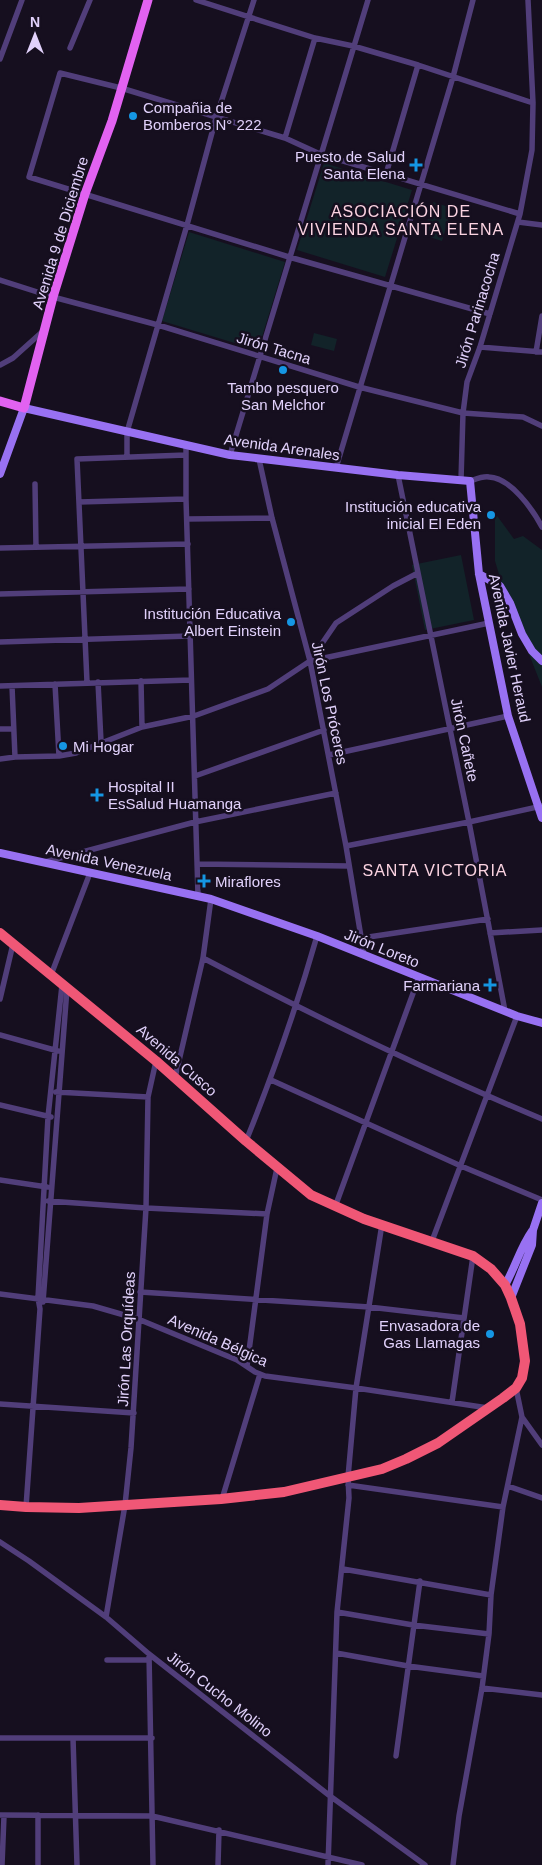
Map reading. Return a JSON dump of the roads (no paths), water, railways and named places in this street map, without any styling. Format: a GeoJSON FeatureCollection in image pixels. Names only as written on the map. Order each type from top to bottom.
{"type":"FeatureCollection","features":[{"type":"Feature","properties":{"kind":"highway","name":"Avenida Cusco"},"geometry":{"type":"LineString","coordinates":[[0,933],[156,1061],[277,1168],[311,1195],[364,1219],[474,1256],[491,1269],[505,1285],[520,1324],[525,1361],[522,1378],[516,1388]]}},
{"type":"Feature","properties":{"kind":"highway"},"geometry":{"type":"LineString","coordinates":[[0,1505],[79,1508],[221,1499],[284,1492],[348,1481],[406,1459],[438,1443],[516,1388]]}},
{"type":"Feature","properties":{"kind":"main road","name":"Avenida 9 de Diciembre"},"geometry":{"type":"LineString","coordinates":[[0,474],[24,408],[53,297],[85,194],[112,121],[148,0]]}},
{"type":"Feature","properties":{"kind":"main road","name":"Avenida Arenales"},"geometry":{"type":"LineString","coordinates":[[0,401],[230,455],[398,475],[470,480]]}},
{"type":"Feature","properties":{"kind":"main road","name":"Avenida Javier Heraud"},"geometry":{"type":"LineString","coordinates":[[470,480],[479,574],[508,716],[540,806],[542,818]]}},
{"type":"Feature","properties":{"kind":"main road"},"geometry":{"type":"LineString","coordinates":[[479,574],[500,586],[510,603],[522,634],[532,651],[542,661]]}},
{"type":"Feature","properties":{"kind":"main road","name":"Avenida Venezuela"},"geometry":{"type":"LineString","coordinates":[[0,853],[90,874],[198,895],[212,900]]}},
{"type":"Feature","properties":{"kind":"main road","name":"Jirón Loreto"},"geometry":{"type":"LineString","coordinates":[[212,900],[317,936],[517,1016],[542,1023]]}},
{"type":"Feature","properties":{"kind":"main road"},"geometry":{"type":"LineString","coordinates":[[511,1298],[532,1245],[533,1230],[542,1202]]}},
{"type":"Feature","properties":{"kind":"main road"},"geometry":{"type":"LineString","coordinates":[[505,1285],[524,1243],[533,1230]]}},
{"type":"Feature","properties":{"kind":"street"},"geometry":{"type":"LineString","coordinates":[[0,59],[22,0]]}},
{"type":"Feature","properties":{"kind":"street"},"geometry":{"type":"LineString","coordinates":[[70,48],[90,0]]}},
{"type":"Feature","properties":{"kind":"street"},"geometry":{"type":"LineString","coordinates":[[196,0],[315,38],[354,46],[418,65],[533,103]]}},
{"type":"Feature","properties":{"kind":"street"},"geometry":{"type":"LineString","coordinates":[[126,456],[126,432],[188,225],[216,118],[254,0]]}},
{"type":"Feature","properties":{"kind":"street"},"geometry":{"type":"LineString","coordinates":[[230,455],[258,356],[368,0]]}},
{"type":"Feature","properties":{"kind":"street"},"geometry":{"type":"LineString","coordinates":[[336,468],[453,77],[473,0]]}},
{"type":"Feature","properties":{"kind":"street","name":"Jirón Parinacocha"},"geometry":{"type":"LineString","coordinates":[[461,480],[462,413],[468,382],[518,222],[532,150],[533,103],[528,0]]}},
{"type":"Feature","properties":{"kind":"street"},"geometry":{"type":"LineString","coordinates":[[285,138],[315,38]]}},
{"type":"Feature","properties":{"kind":"street"},"geometry":{"type":"LineString","coordinates":[[386,174],[418,65]]}},
{"type":"Feature","properties":{"kind":"street"},"geometry":{"type":"LineString","coordinates":[[490,314],[289,257],[29,177],[60,73],[121,88],[285,138],[320,154],[520,214]]}},
{"type":"Feature","properties":{"kind":"street"},"geometry":{"type":"LineString","coordinates":[[518,222],[542,224]]}},
{"type":"Feature","properties":{"kind":"street","name":"Jirón Tacna"},"geometry":{"type":"LineString","coordinates":[[0,280],[53,297],[158,325],[359,387],[462,413],[523,417],[542,426]]}},
{"type":"Feature","properties":{"kind":"street"},"geometry":{"type":"LineString","coordinates":[[480,348],[539,352],[542,316]]}},
{"type":"Feature","properties":{"kind":"street"},"geometry":{"type":"LineString","coordinates":[[0,366],[30,344],[46,328]]}},
{"type":"Feature","properties":{"kind":"street"},"geometry":{"type":"LineString","coordinates":[[186,446],[198,895]]}},
{"type":"Feature","properties":{"kind":"street"},"geometry":{"type":"LineString","coordinates":[[87,682],[77,459],[186,455]]}},
{"type":"Feature","properties":{"kind":"street","name":"Jirón Los Próceres"},"geometry":{"type":"LineString","coordinates":[[259,459],[272,518],[310,661],[346,846],[364,955]]}},
{"type":"Feature","properties":{"kind":"street","name":"Jirón Cañete"},"geometry":{"type":"LineString","coordinates":[[398,475],[469,822],[505,1011]]}},
{"type":"Feature","properties":{"kind":"street","name":"Avenida Arenales"},"geometry":{"type":"LineString","coordinates":[[470,480],[489,476],[503,480],[531,508],[542,527]]}},
{"type":"Feature","properties":{"kind":"street"},"geometry":{"type":"LineString","coordinates":[[35,484],[36,547]]}},
{"type":"Feature","properties":{"kind":"street"},"geometry":{"type":"LineString","coordinates":[[79,502],[186,499]]}},
{"type":"Feature","properties":{"kind":"street"},"geometry":{"type":"LineString","coordinates":[[187,519],[272,518]]}},
{"type":"Feature","properties":{"kind":"street"},"geometry":{"type":"LineString","coordinates":[[0,548],[188,544]]}},
{"type":"Feature","properties":{"kind":"street"},"geometry":{"type":"LineString","coordinates":[[310,661],[336,623],[385,590],[418,573]]}},
{"type":"Feature","properties":{"kind":"street"},"geometry":{"type":"LineString","coordinates":[[0,594],[189,590]]}},
{"type":"Feature","properties":{"kind":"street"},"geometry":{"type":"LineString","coordinates":[[0,759],[59,756],[76,753],[142,728],[194,716],[268,689],[310,661],[489,623]]}},
{"type":"Feature","properties":{"kind":"street"},"geometry":{"type":"LineString","coordinates":[[0,642],[190,636]]}},
{"type":"Feature","properties":{"kind":"street"},"geometry":{"type":"LineString","coordinates":[[0,686],[191,680]]}},
{"type":"Feature","properties":{"kind":"street"},"geometry":{"type":"LineString","coordinates":[[141,681],[142,728]]}},
{"type":"Feature","properties":{"kind":"street"},"geometry":{"type":"LineString","coordinates":[[98,682],[101,742]]}},
{"type":"Feature","properties":{"kind":"street"},"geometry":{"type":"LineString","coordinates":[[55,684],[59,756]]}},
{"type":"Feature","properties":{"kind":"street"},"geometry":{"type":"LineString","coordinates":[[12,686],[15,757]]}},
{"type":"Feature","properties":{"kind":"street"},"geometry":{"type":"LineString","coordinates":[[329,755],[508,716]]}},
{"type":"Feature","properties":{"kind":"street"},"geometry":{"type":"LineString","coordinates":[[0,729],[13,728]]}},
{"type":"Feature","properties":{"kind":"street"},"geometry":{"type":"LineString","coordinates":[[195,776],[324,730]]}},
{"type":"Feature","properties":{"kind":"street"},"geometry":{"type":"LineString","coordinates":[[43,862],[195,822],[336,793]]}},
{"type":"Feature","properties":{"kind":"street"},"geometry":{"type":"LineString","coordinates":[[346,846],[540,806]]}},
{"type":"Feature","properties":{"kind":"street"},"geometry":{"type":"LineString","coordinates":[[197,864],[349,866]]}},
{"type":"Feature","properties":{"kind":"street"},"geometry":{"type":"LineString","coordinates":[[51,975],[90,874]]}},
{"type":"Feature","properties":{"kind":"street"},"geometry":{"type":"LineString","coordinates":[[175,1078],[203,958],[212,900]]}},
{"type":"Feature","properties":{"kind":"street"},"geometry":{"type":"LineString","coordinates":[[362,938],[488,919]]}},
{"type":"Feature","properties":{"kind":"street"},"geometry":{"type":"LineString","coordinates":[[490,933],[542,930]]}},
{"type":"Feature","properties":{"kind":"street"},"geometry":{"type":"LineString","coordinates":[[246,1141],[271,1080],[296,1007],[317,936]]}},
{"type":"Feature","properties":{"kind":"street"},"geometry":{"type":"LineString","coordinates":[[0,999],[13,944]]}},
{"type":"Feature","properties":{"kind":"street"},"geometry":{"type":"LineString","coordinates":[[203,958],[296,1007],[542,1119]]}},
{"type":"Feature","properties":{"kind":"street"},"geometry":{"type":"LineString","coordinates":[[335,1207],[419,977]]}},
{"type":"Feature","properties":{"kind":"street"},"geometry":{"type":"LineString","coordinates":[[41,1299],[48,1117],[55,1051],[65,987]]}},
{"type":"Feature","properties":{"kind":"street"},"geometry":{"type":"LineString","coordinates":[[26,1507],[40,1309],[51,1201],[65,987]]}},
{"type":"Feature","properties":{"kind":"street"},"geometry":{"type":"LineString","coordinates":[[432,1241],[517,1016]]}},
{"type":"Feature","properties":{"kind":"street"},"geometry":{"type":"LineString","coordinates":[[0,1036],[62,1052]]}},
{"type":"Feature","properties":{"kind":"street","name":"Jirón Las Orquídeas"},"geometry":{"type":"LineString","coordinates":[[106,1618],[126,1505],[134,1413],[146,1208],[148,1097],[156,1061]]}},
{"type":"Feature","properties":{"kind":"street"},"geometry":{"type":"LineString","coordinates":[[271,1080],[542,1202]]}},
{"type":"Feature","properties":{"kind":"street"},"geometry":{"type":"LineString","coordinates":[[51,1092],[148,1097]]}},
{"type":"Feature","properties":{"kind":"street"},"geometry":{"type":"LineString","coordinates":[[0,1105],[56,1118]]}},
{"type":"Feature","properties":{"kind":"street"},"geometry":{"type":"LineString","coordinates":[[247,1366],[267,1214],[277,1168]]}},
{"type":"Feature","properties":{"kind":"street"},"geometry":{"type":"LineString","coordinates":[[0,1180],[52,1187]]}},
{"type":"Feature","properties":{"kind":"street"},"geometry":{"type":"LineString","coordinates":[[44,1201],[267,1214]]}},
{"type":"Feature","properties":{"kind":"street"},"geometry":{"type":"LineString","coordinates":[[328,1862],[337,1612],[349,1498],[348,1481],[356,1388],[382,1224]]}},
{"type":"Feature","properties":{"kind":"street"},"geometry":{"type":"LineString","coordinates":[[452,1402],[474,1256]]}},
{"type":"Feature","properties":{"kind":"street"},"geometry":{"type":"LineString","coordinates":[[140,1292],[369,1308],[464,1318]]}},
{"type":"Feature","properties":{"kind":"street","name":"Avenida Bélgica"},"geometry":{"type":"LineString","coordinates":[[0,1294],[94,1306],[138,1319],[236,1360],[260,1374],[488,1408]]}},
{"type":"Feature","properties":{"kind":"street"},"geometry":{"type":"LineString","coordinates":[[221,1499],[260,1374]]}},
{"type":"Feature","properties":{"kind":"street"},"geometry":{"type":"LineString","coordinates":[[516,1388],[522,1416],[542,1445]]}},
{"type":"Feature","properties":{"kind":"street"},"geometry":{"type":"LineString","coordinates":[[0,1404],[134,1413]]}},
{"type":"Feature","properties":{"kind":"street"},"geometry":{"type":"LineString","coordinates":[[453,1865],[459,1816],[482,1688],[489,1634],[491,1595],[504,1507],[522,1416]]}},
{"type":"Feature","properties":{"kind":"street"},"geometry":{"type":"LineString","coordinates":[[348,1481],[504,1507]]}},
{"type":"Feature","properties":{"kind":"street"},"geometry":{"type":"LineString","coordinates":[[508,1486],[542,1498]]}},
{"type":"Feature","properties":{"kind":"street","name":"Jirón Cucho Molino"},"geometry":{"type":"LineString","coordinates":[[0,1542],[106,1618],[149,1657],[330,1796],[425,1865]]}},
{"type":"Feature","properties":{"kind":"street"},"geometry":{"type":"LineString","coordinates":[[343,1569],[491,1595]]}},
{"type":"Feature","properties":{"kind":"street"},"geometry":{"type":"LineString","coordinates":[[396,1756],[420,1582]]}},
{"type":"Feature","properties":{"kind":"street"},"geometry":{"type":"LineString","coordinates":[[337,1612],[413,1625],[489,1634]]}},
{"type":"Feature","properties":{"kind":"street"},"geometry":{"type":"LineString","coordinates":[[336,1653],[408,1666],[483,1676]]}},
{"type":"Feature","properties":{"kind":"street"},"geometry":{"type":"LineString","coordinates":[[107,1660],[149,1657],[153,1865]]}},
{"type":"Feature","properties":{"kind":"street"},"geometry":{"type":"LineString","coordinates":[[482,1688],[542,1696]]}},
{"type":"Feature","properties":{"kind":"street"},"geometry":{"type":"LineString","coordinates":[[0,1738],[152,1738]]}},
{"type":"Feature","properties":{"kind":"street"},"geometry":{"type":"LineString","coordinates":[[73,1738],[77,1865]]}},
{"type":"Feature","properties":{"kind":"street"},"geometry":{"type":"LineString","coordinates":[[2,1865],[2,1815],[75,1815],[152,1816],[219,1830],[328,1862],[362,1865]]}},
{"type":"Feature","properties":{"kind":"street"},"geometry":{"type":"LineString","coordinates":[[38,1815],[38,1865]]}},
{"type":"Feature","properties":{"kind":"street"},"geometry":{"type":"LineString","coordinates":[[218,1865],[219,1830]]}},
{"type":"Feature","properties":{"kind":"place","name":"Compañia de Bomberos N° 222"},"geometry":{"type":"Point","coordinates":[133,116]}},
{"type":"Feature","properties":{"kind":"place","name":"Puesto de Salud Santa Elena"},"geometry":{"type":"Point","coordinates":[416,165]}},
{"type":"Feature","properties":{"kind":"place","name":"Tambo pesquero San Melchor"},"geometry":{"type":"Point","coordinates":[283,370]}},
{"type":"Feature","properties":{"kind":"place","name":"Institución educativa inicial El Eden"},"geometry":{"type":"Point","coordinates":[491,515]}},
{"type":"Feature","properties":{"kind":"place","name":"Institución Educativa Albert Einstein"},"geometry":{"type":"Point","coordinates":[291,622]}},
{"type":"Feature","properties":{"kind":"place","name":"Mi Hogar"},"geometry":{"type":"Point","coordinates":[63,746]}},
{"type":"Feature","properties":{"kind":"place","name":"Hospital II EsSalud Huamanga"},"geometry":{"type":"Point","coordinates":[97,795]}},
{"type":"Feature","properties":{"kind":"place","name":"Miraflores"},"geometry":{"type":"Point","coordinates":[204,881]}},
{"type":"Feature","properties":{"kind":"place","name":"Farmariana"},"geometry":{"type":"Point","coordinates":[490,985]}},
{"type":"Feature","properties":{"kind":"place","name":"Envasadora de Gas Llamagas"},"geometry":{"type":"Point","coordinates":[490,1334]}},
{"type":"Feature","properties":{"kind":"district","name":"ASOCIACIÓN DE VIVIENDA SANTA ELENA"},"geometry":{"type":"Point","coordinates":[401,220]}},
{"type":"Feature","properties":{"kind":"district","name":"SANTA VICTORIA"},"geometry":{"type":"Point","coordinates":[435,870]}}]}
